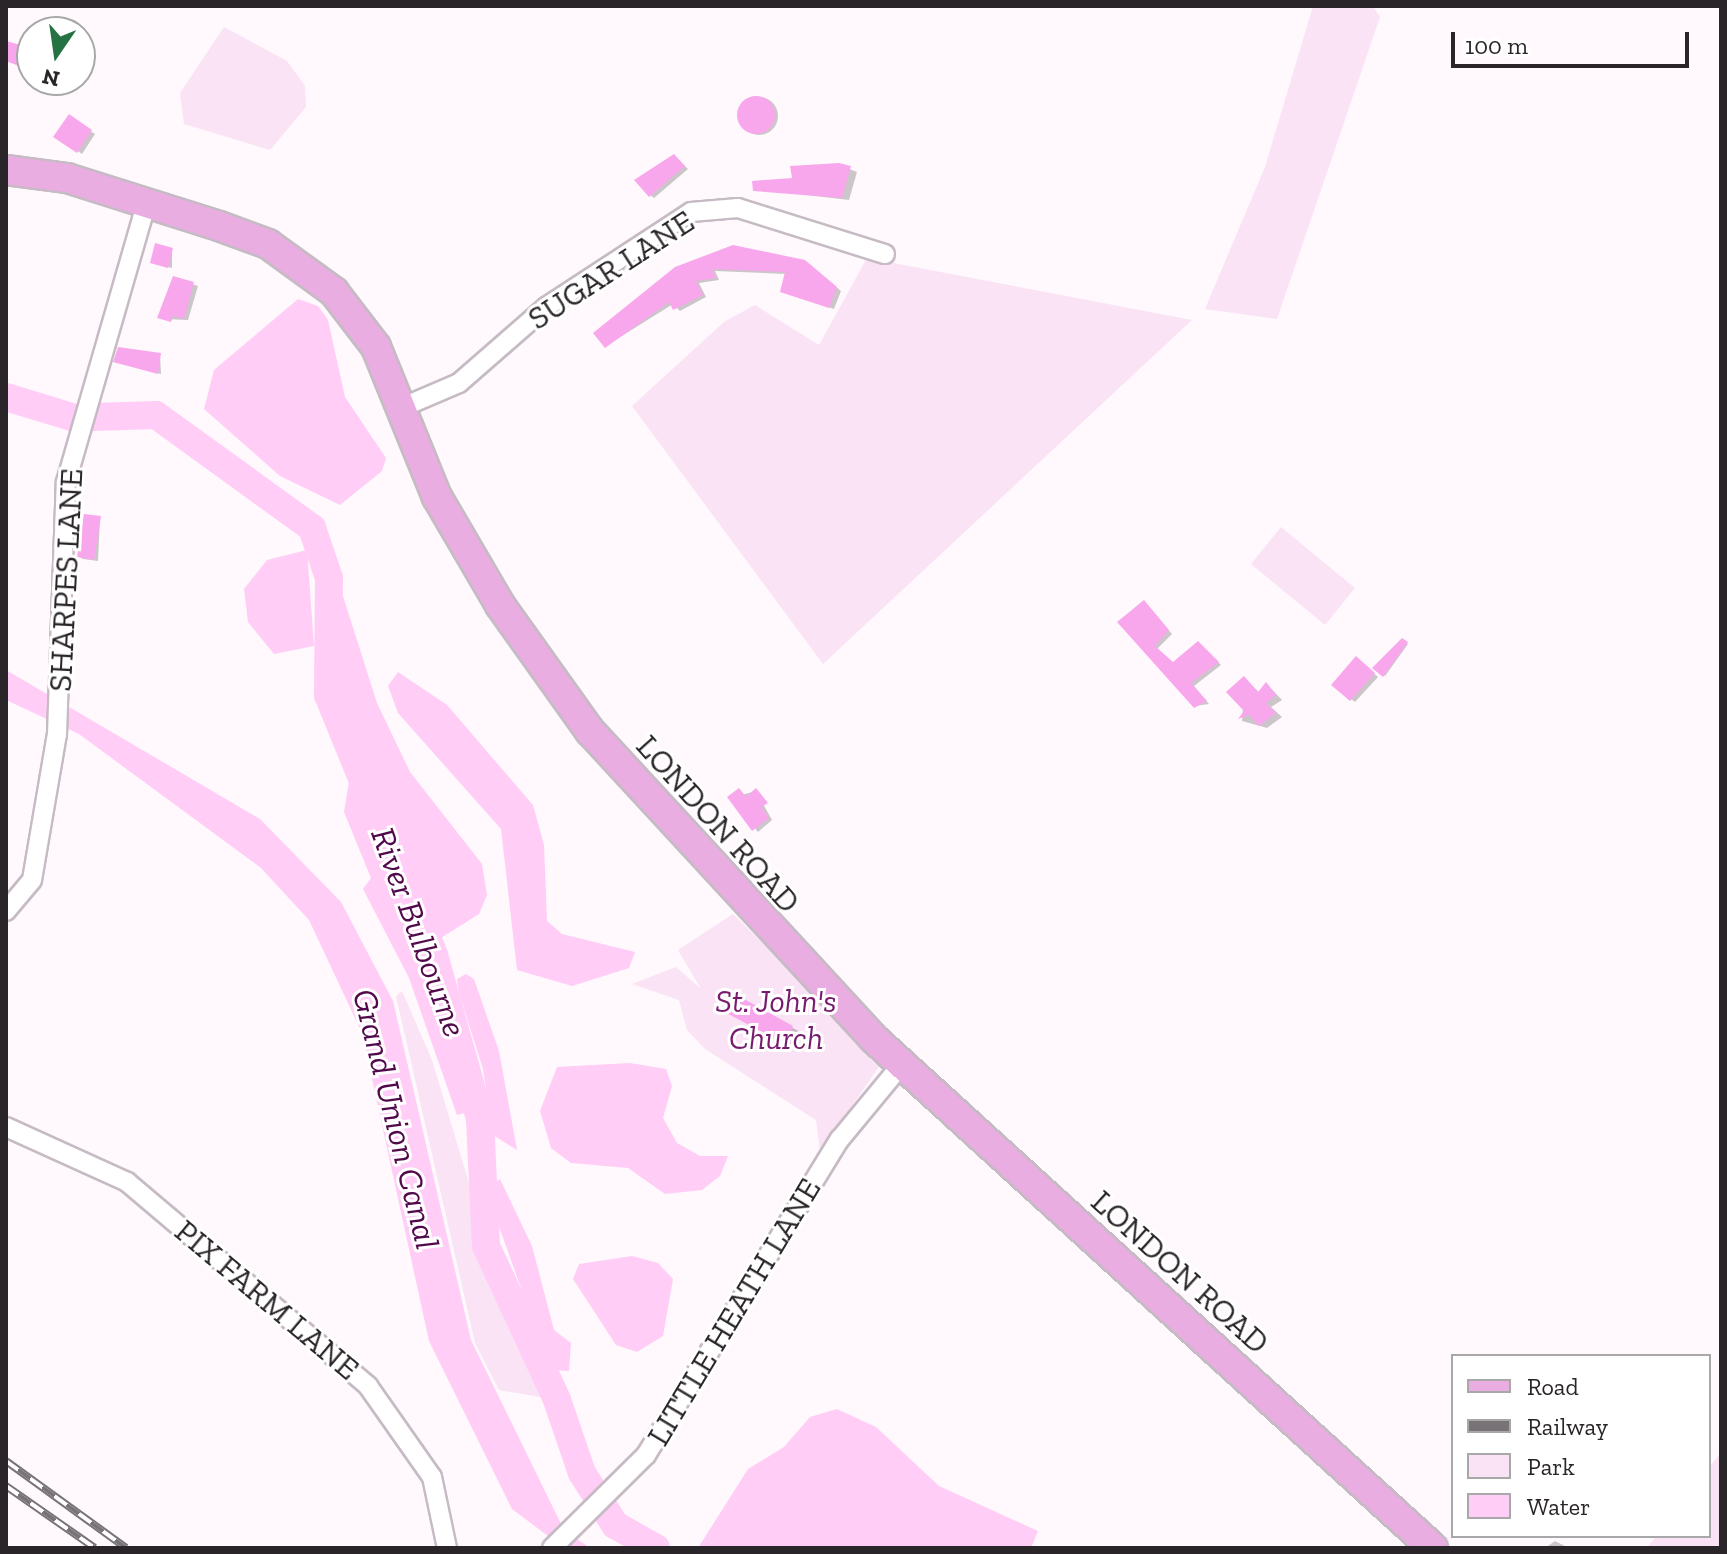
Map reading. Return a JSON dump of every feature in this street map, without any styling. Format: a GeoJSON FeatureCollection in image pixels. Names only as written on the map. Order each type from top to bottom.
{"type":"FeatureCollection","features":[{"type":"Feature","properties":{"kind":"main road","name":"LONDON ROAD"},"geometry":{"type":"LineString","coordinates":[[6,170],[147,201],[268,244],[312,271],[376,347],[403,407],[437,497],[558,694],[795,962],[902,1064],[1433,1548]]}},
{"type":"Feature","properties":{"kind":"street","name":"SHARPES LANE"},"geometry":{"type":"LineString","coordinates":[[6,911],[32,880],[57,734],[66,482],[147,201]]}},
{"type":"Feature","properties":{"kind":"street","name":"SUGAR LANE"},"geometry":{"type":"LineString","coordinates":[[403,407],[459,383],[546,307],[691,212],[738,208],[885,254]]}},
{"type":"Feature","properties":{"kind":"street","name":"LITTLE HEATH LANE"},"geometry":{"type":"LineString","coordinates":[[553,1548],[646,1455],[840,1139],[902,1064]]}},
{"type":"Feature","properties":{"kind":"street","name":"PIX FARM LANE"},"geometry":{"type":"LineString","coordinates":[[6,1127],[127,1182],[368,1386],[432,1477],[447,1548]]}},
{"type":"Feature","properties":{"kind":"green space"},"geometry":{"type":"Polygon","coordinates":[[[1313,6],[1373,6],[1380,17],[1277,319],[1205,309],[1265,167],[1313,6]]]}},
{"type":"Feature","properties":{"kind":"green space"},"geometry":{"type":"Polygon","coordinates":[[[224,27],[287,61],[305,86],[306,107],[270,150],[184,124],[180,93],[224,27]]]}},
{"type":"Feature","properties":{"kind":"green space"},"geometry":{"type":"Polygon","coordinates":[[[867,258],[1192,320],[823,664],[632,406],[724,322],[755,305],[819,345],[867,258]]]}},
{"type":"Feature","properties":{"kind":"green space"},"geometry":{"type":"Polygon","coordinates":[[[1281,527],[1355,588],[1325,625],[1251,564],[1281,527]]]}},
{"type":"Feature","properties":{"kind":"green space","name":"St. John's Church"},"geometry":{"type":"Polygon","coordinates":[[[733,914],[883,1061],[820,1152],[816,1120],[705,1049],[687,1030],[679,1000],[632,984],[676,967],[701,989],[678,950],[733,914]]]}},
{"type":"Feature","properties":{"kind":"green space"},"geometry":{"type":"Polygon","coordinates":[[[402,991],[432,1060],[502,1293],[557,1400],[499,1390],[475,1343],[396,996],[402,991]]]}},
{"type":"Feature","properties":{"kind":"green space"},"geometry":{"type":"Polygon","coordinates":[[[1721,1453],[1721,1548],[1647,1548],[1654,1538],[1711,1538],[1711,1465],[1721,1453]]]}},
{"type":"Feature","properties":{"kind":"water"},"geometry":{"type":"Polygon","coordinates":[[[298,299],[318,306],[328,320],[345,397],[386,458],[382,471],[340,505],[280,476],[204,409],[214,370],[298,299]]]}},
{"type":"Feature","properties":{"kind":"water"},"geometry":{"type":"Polygon","coordinates":[[[307,550],[314,646],[274,654],[248,622],[244,589],[267,560],[307,550]]]}},
{"type":"Feature","properties":{"kind":"water"},"geometry":{"type":"Polygon","coordinates":[[[334,590],[341,590],[377,703],[410,772],[482,864],[487,895],[479,914],[436,941],[341,702],[334,590]]]}},
{"type":"Feature","properties":{"kind":"water","name":"Grand Union Canal"},"geometry":{"type":"Polygon","coordinates":[[[6,670],[260,819],[341,902],[393,1001],[471,1340],[564,1530],[590,1548],[564,1548],[512,1509],[429,1341],[362,1033],[309,920],[261,868],[79,734],[6,700],[6,670]]]}},
{"type":"Feature","properties":{"kind":"water"},"geometry":{"type":"Polygon","coordinates":[[[398,672],[447,705],[533,805],[544,845],[547,921],[562,934],[635,952],[629,968],[572,986],[517,970],[501,829],[398,713],[388,686],[398,672]]]}},
{"type":"Feature","properties":{"kind":"water"},"geometry":{"type":"Polygon","coordinates":[[[351,769],[431,961],[469,1112],[457,1115],[409,978],[363,889],[371,878],[344,812],[351,769]]]}},
{"type":"Feature","properties":{"kind":"water"},"geometry":{"type":"Polygon","coordinates":[[[466,974],[474,979],[499,1051],[517,1150],[493,1135],[483,1069],[459,993],[457,979],[466,974]]]}},
{"type":"Feature","properties":{"kind":"water"},"geometry":{"type":"Polygon","coordinates":[[[630,1063],[666,1069],[672,1086],[663,1118],[677,1143],[700,1156],[728,1156],[720,1176],[702,1190],[665,1194],[628,1168],[571,1163],[551,1148],[540,1111],[557,1067],[630,1063]]]}},
{"type":"Feature","properties":{"kind":"water"},"geometry":{"type":"Polygon","coordinates":[[[500,1179],[532,1246],[554,1330],[571,1343],[569,1371],[553,1370],[545,1355],[497,1221],[492,1185],[500,1179]]]}},
{"type":"Feature","properties":{"kind":"water"},"geometry":{"type":"Polygon","coordinates":[[[632,1256],[658,1263],[673,1279],[663,1336],[637,1352],[616,1345],[573,1279],[579,1264],[632,1256]]]}},
{"type":"Feature","properties":{"kind":"water"},"geometry":{"type":"Polygon","coordinates":[[[837,1409],[876,1427],[939,1486],[1038,1531],[1031,1548],[698,1548],[748,1469],[784,1447],[810,1417],[837,1409]]]}},
{"type":"Feature","properties":{"kind":"water"},"geometry":{"type":"Polygon","coordinates":[[[611,1515],[663,1548],[645,1548],[603,1527],[611,1515]]]}},
{"type":"Feature","properties":{"kind":"building"},"geometry":{"type":"Polygon","coordinates":[[[6,41],[16,44],[16,65],[6,61],[6,41]]]}},
{"type":"Feature","properties":{"kind":"building"},"geometry":{"type":"Polygon","coordinates":[[[756,96],[769,102],[775,115],[769,128],[756,134],[743,128],[737,115],[743,102],[756,96]]]}},
{"type":"Feature","properties":{"kind":"building"},"geometry":{"type":"Polygon","coordinates":[[[69,114],[92,130],[77,153],[53,137],[69,114]]]}},
{"type":"Feature","properties":{"kind":"building"},"geometry":{"type":"Polygon","coordinates":[[[674,154],[685,166],[649,197],[634,180],[674,154]]]}},
{"type":"Feature","properties":{"kind":"building"},"geometry":{"type":"Polygon","coordinates":[[[839,163],[851,166],[842,198],[753,191],[752,181],[792,178],[790,166],[839,163]]]}},
{"type":"Feature","properties":{"kind":"building"},"geometry":{"type":"Polygon","coordinates":[[[155,243],[173,248],[168,268],[150,263],[155,243]]]}},
{"type":"Feature","properties":{"kind":"building"},"geometry":{"type":"Polygon","coordinates":[[[733,245],[805,260],[837,287],[829,308],[780,292],[785,272],[712,269],[716,278],[696,281],[703,295],[673,310],[669,302],[605,348],[593,333],[675,267],[733,245]]]}},
{"type":"Feature","properties":{"kind":"building"},"geometry":{"type":"Polygon","coordinates":[[[173,276],[194,282],[184,319],[173,316],[171,322],[157,318],[173,276]]]}},
{"type":"Feature","properties":{"kind":"building"},"geometry":{"type":"Polygon","coordinates":[[[118,347],[161,353],[158,374],[113,362],[118,347]]]}},
{"type":"Feature","properties":{"kind":"building"},"geometry":{"type":"Polygon","coordinates":[[[84,514],[101,516],[94,560],[77,557],[84,514]]]}},
{"type":"Feature","properties":{"kind":"building"},"geometry":{"type":"Polygon","coordinates":[[[1144,600],[1169,630],[1155,646],[1173,662],[1198,641],[1219,662],[1191,683],[1207,701],[1194,708],[1117,622],[1144,600]]]}},
{"type":"Feature","properties":{"kind":"building"},"geometry":{"type":"Polygon","coordinates":[[[1402,638],[1408,642],[1383,677],[1372,668],[1402,638]]]}},
{"type":"Feature","properties":{"kind":"building"},"geometry":{"type":"Polygon","coordinates":[[[1356,656],[1375,673],[1350,701],[1331,685],[1356,656]]]}},
{"type":"Feature","properties":{"kind":"building"},"geometry":{"type":"Polygon","coordinates":[[[1244,676],[1258,692],[1266,682],[1276,695],[1266,703],[1276,713],[1259,726],[1249,715],[1238,719],[1244,711],[1226,692],[1244,676]]]}},
{"type":"Feature","properties":{"kind":"building"},"geometry":{"type":"Polygon","coordinates":[[[739,788],[746,797],[756,788],[768,803],[761,807],[769,818],[752,831],[727,797],[739,788]]]}},
{"type":"Feature","properties":{"kind":"building","name":"St. John's Church"},"geometry":{"type":"Polygon","coordinates":[[[733,993],[793,1026],[784,1044],[723,1011],[733,993]]]}},
{"type":"Feature","properties":{"kind":"waterway","name":"River Bulbourne"},"geometry":{"type":"LineString","coordinates":[[6,397],[72,417]]}},
{"type":"Feature","properties":{"kind":"waterway","name":"River Bulbourne"},"geometry":{"type":"LineString","coordinates":[[94,417],[156,415],[312,528],[329,578],[328,695],[434,955],[480,1119],[486,1246],[557,1400],[582,1473],[615,1525],[656,1548]]}},
{"type":"Feature","properties":{"kind":"railway"},"geometry":{"type":"LineString","coordinates":[[6,1461],[126,1548]]}},
{"type":"Feature","properties":{"kind":"railway"},"geometry":{"type":"LineString","coordinates":[[6,1486],[95,1548]]}}]}
